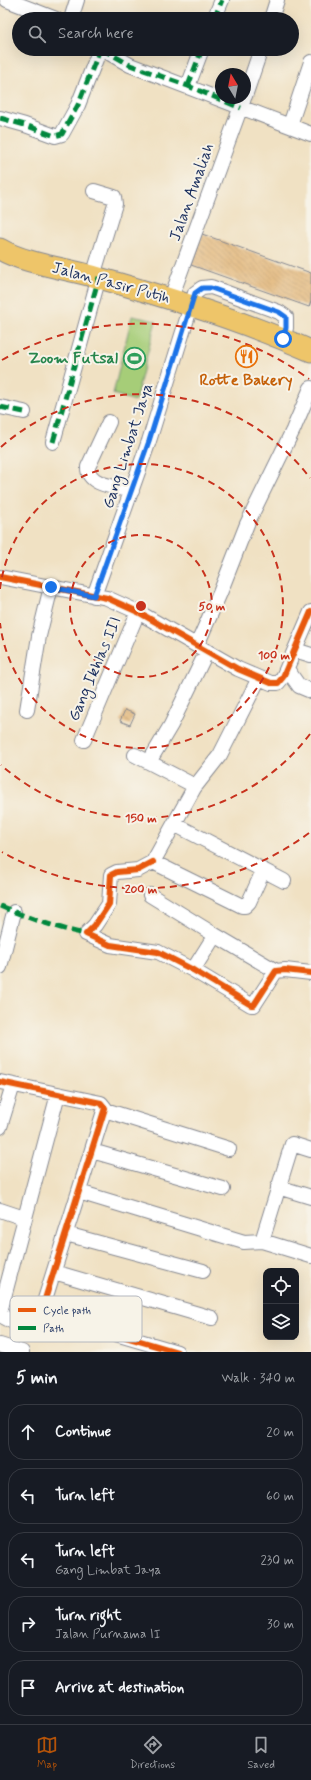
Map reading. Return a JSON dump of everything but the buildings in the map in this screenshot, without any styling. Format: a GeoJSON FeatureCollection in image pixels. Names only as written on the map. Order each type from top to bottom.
{"type":"FeatureCollection","features":[{"type":"Feature","properties":{"kind":"highway","name":"Jalan Pasir Putih"},"geometry":{"type":"LineString","coordinates":[[1,252],[35,263],[96,277],[171,298],[283,339],[310,346]]}},
{"type":"Feature","properties":{"kind":"street"},"geometry":{"type":"LineString","coordinates":[[7,0],[38,12]]}},
{"type":"Feature","properties":{"kind":"street"},"geometry":{"type":"LineString","coordinates":[[73,12],[77,0]]}},
{"type":"Feature","properties":{"kind":"street"},"geometry":{"type":"LineString","coordinates":[[217,12],[222,0]]}},
{"type":"Feature","properties":{"kind":"street"},"geometry":{"type":"LineString","coordinates":[[273,12],[277,0]]}},
{"type":"Feature","properties":{"kind":"street"},"geometry":{"type":"LineString","coordinates":[[0,118],[55,136],[62,134],[78,105],[98,56]]}},
{"type":"Feature","properties":{"kind":"street"},"geometry":{"type":"LineString","coordinates":[[114,56],[130,65],[188,86],[215,93]]}},
{"type":"Feature","properties":{"kind":"street"},"geometry":{"type":"LineString","coordinates":[[188,86],[199,56]]}},
{"type":"Feature","properties":{"kind":"street","name":"Jalan Amaliah"},"geometry":{"type":"LineString","coordinates":[[251,78],[259,56]]}},
{"type":"Feature","properties":{"kind":"street"},"geometry":{"type":"LineString","coordinates":[[290,126],[311,62]]}},
{"type":"Feature","properties":{"kind":"street","name":"Jalan Amaliah"},"geometry":{"type":"LineString","coordinates":[[171,298],[242,104]]}},
{"type":"Feature","properties":{"kind":"street"},"geometry":{"type":"LineString","coordinates":[[249,104],[290,126],[311,134]]}},
{"type":"Feature","properties":{"kind":"street"},"geometry":{"type":"LineString","coordinates":[[53,442],[115,204],[114,197],[94,191]]}},
{"type":"Feature","properties":{"kind":"street","name":"Gang Limbat Jaya"},"geometry":{"type":"LineString","coordinates":[[94,596],[132,491],[191,306]]}},
{"type":"Feature","properties":{"kind":"street"},"geometry":{"type":"LineString","coordinates":[[149,762],[171,724],[202,648],[247,524],[293,430],[311,388]]}},
{"type":"Feature","properties":{"kind":"street"},"geometry":{"type":"LineString","coordinates":[[0,407],[24,412]]}},
{"type":"Feature","properties":{"kind":"street"},"geometry":{"type":"LineString","coordinates":[[109,422],[88,467],[89,474],[91,478],[97,482],[132,491]]}},
{"type":"Feature","properties":{"kind":"street"},"geometry":{"type":"LineString","coordinates":[[0,577],[107,598],[138,612],[238,669],[271,683],[278,683],[287,669],[311,612]]}},
{"type":"Feature","properties":{"kind":"street"},"geometry":{"type":"LineString","coordinates":[[27,710],[39,636],[51,587]]}},
{"type":"Feature","properties":{"kind":"street","name":"Gang Ikhlas III"},"geometry":{"type":"LineString","coordinates":[[84,740],[138,612]]}},
{"type":"Feature","properties":{"kind":"street"},"geometry":{"type":"LineString","coordinates":[[295,650],[311,655]]}},
{"type":"Feature","properties":{"kind":"street"},"geometry":{"type":"LineString","coordinates":[[287,669],[299,686],[311,691]]}},
{"type":"Feature","properties":{"kind":"street"},"geometry":{"type":"LineString","coordinates":[[259,678],[220,755],[195,786],[153,862],[138,870],[117,872],[111,875],[108,904],[98,921],[86,934],[110,945],[158,952],[193,970],[251,1005],[254,1005],[276,971]]}},
{"type":"Feature","properties":{"kind":"street"},"geometry":{"type":"LineString","coordinates":[[136,755],[195,786]]}},
{"type":"Feature","properties":{"kind":"street"},"geometry":{"type":"LineString","coordinates":[[174,824],[284,882]]}},
{"type":"Feature","properties":{"kind":"street"},"geometry":{"type":"LineString","coordinates":[[153,862],[242,906],[245,906],[249,902],[263,871]]}},
{"type":"Feature","properties":{"kind":"street"},"geometry":{"type":"LineString","coordinates":[[150,895],[276,971],[285,970],[311,973]]}},
{"type":"Feature","properties":{"kind":"street"},"geometry":{"type":"LineString","coordinates":[[0,966],[14,912]]}},
{"type":"Feature","properties":{"kind":"street"},"geometry":{"type":"LineString","coordinates":[[193,970],[215,935]]}},
{"type":"Feature","properties":{"kind":"street"},"geometry":{"type":"LineString","coordinates":[[0,1127],[6,1084],[101,1103],[105,1106],[46,1296]]}},
{"type":"Feature","properties":{"kind":"street"},"geometry":{"type":"LineString","coordinates":[[0,1312],[58,1094]]}},
{"type":"Feature","properties":{"kind":"street"},"geometry":{"type":"LineString","coordinates":[[105,1110],[229,1148]]}},
{"type":"Feature","properties":{"kind":"street"},"geometry":{"type":"LineString","coordinates":[[262,1241],[292,1144],[311,1150]]}},
{"type":"Feature","properties":{"kind":"street"},"geometry":{"type":"LineString","coordinates":[[92,1150],[223,1189]]}},
{"type":"Feature","properties":{"kind":"street"},"geometry":{"type":"LineString","coordinates":[[278,1187],[311,1197]]}},
{"type":"Feature","properties":{"kind":"street"},"geometry":{"type":"LineString","coordinates":[[79,1192],[244,1242],[262,1241],[311,1256]]}},
{"type":"Feature","properties":{"kind":"street"},"geometry":{"type":"LineString","coordinates":[[0,1210],[24,1218]]}},
{"type":"Feature","properties":{"kind":"street"},"geometry":{"type":"LineString","coordinates":[[66,1234],[203,1271]]}},
{"type":"Feature","properties":{"kind":"street"},"geometry":{"type":"LineString","coordinates":[[54,1272],[136,1296]]}},
{"type":"Feature","properties":{"kind":"street"},"geometry":{"type":"LineString","coordinates":[[142,1298],[212,1318]]}},
{"type":"Feature","properties":{"kind":"street"},"geometry":{"type":"LineString","coordinates":[[0,1315],[10,1320]]}},
{"type":"Feature","properties":{"kind":"street"},"geometry":{"type":"LineString","coordinates":[[0,1345],[22,1352]]}},
{"type":"Feature","properties":{"kind":"street"},"geometry":{"type":"LineString","coordinates":[[129,1345],[177,1352]]}},
{"type":"Feature","properties":{"kind":"green space","name":"Zoom Futsal"},"geometry":{"type":"Polygon","coordinates":[[[132,316],[156,321],[135,401],[113,394],[132,316]]]}},
{"type":"Feature","properties":{"kind":"marked path"},"geometry":{"type":"LineString","coordinates":[[217,12],[222,0]]}},
{"type":"Feature","properties":{"kind":"marked path"},"geometry":{"type":"LineString","coordinates":[[0,118],[55,136],[62,134],[78,105],[97,56]]}},
{"type":"Feature","properties":{"kind":"marked path"},"geometry":{"type":"LineString","coordinates":[[114,56],[130,65],[188,86],[241,108]]}},
{"type":"Feature","properties":{"kind":"marked path"},"geometry":{"type":"LineString","coordinates":[[188,86],[199,56]]}},
{"type":"Feature","properties":{"kind":"marked path"},"geometry":{"type":"LineString","coordinates":[[53,442],[99,277]]}},
{"type":"Feature","properties":{"kind":"marked path"},"geometry":{"type":"LineString","coordinates":[[0,407],[24,412]]}},
{"type":"Feature","properties":{"kind":"marked path"},"geometry":{"type":"LineString","coordinates":[[0,906],[53,926],[86,934],[89,931]]}},
{"type":"Feature","properties":{"kind":"cycle path"},"geometry":{"type":"LineString","coordinates":[[0,577],[107,598],[138,612],[238,669],[271,683],[278,683],[283,677],[311,612]]}},
{"type":"Feature","properties":{"kind":"cycle path"},"geometry":{"type":"LineString","coordinates":[[153,862],[138,870],[117,872],[111,875],[109,904],[95,925],[86,934],[110,945],[158,952],[193,970],[251,1005],[254,1005],[276,971],[285,970],[311,973]]}},
{"type":"Feature","properties":{"kind":"cycle path"},"geometry":{"type":"LineString","coordinates":[[0,1082],[101,1103],[105,1108],[46,1296]]}},
{"type":"Feature","properties":{"kind":"cycle path"},"geometry":{"type":"LineString","coordinates":[[142,1342],[177,1352]]}},
{"type":"Feature","properties":{"kind":"place","name":"Rotte Bakery"},"geometry":{"type":"Point","coordinates":[246,357]}},
{"type":"Feature","properties":{"kind":"place","name":"Zoom Futsal"},"geometry":{"type":"Point","coordinates":[134,358]}},
{"type":"Feature","properties":{"kind":"route"},"geometry":{"type":"LineString","coordinates":[[51,587],[94,596],[149,441],[195,293],[202,288],[211,288],[279,312],[286,317],[286,328],[283,339]]}}]}
